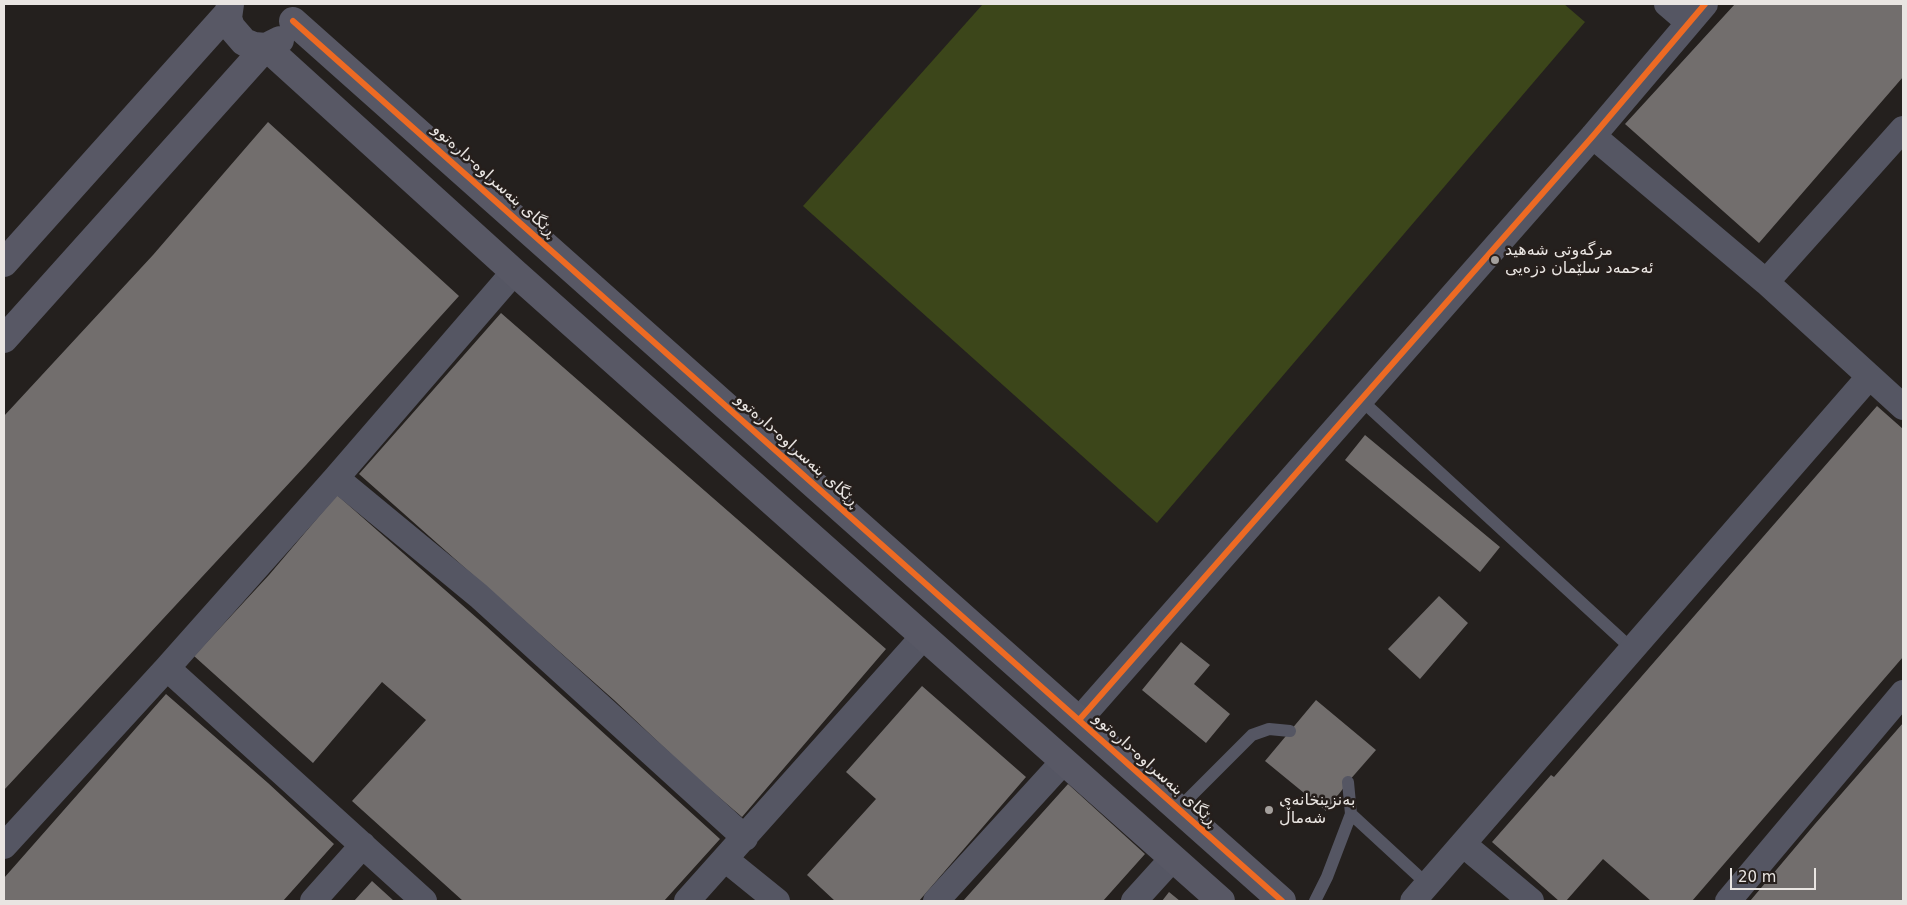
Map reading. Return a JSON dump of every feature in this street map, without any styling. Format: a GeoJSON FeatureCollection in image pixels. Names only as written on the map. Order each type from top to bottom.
{"type":"FeatureCollection","features":[{"type":"Feature","properties":{"kind":"street"},"geometry":{"type":"LineString","coordinates":[[1079,720],[1593,136],[1696,13],[1668,4]]}},
{"type":"Feature","properties":{"kind":"street"},"geometry":{"type":"LineString","coordinates":[[228,7],[231,27],[236,36],[254,46],[266,47],[277,43],[286,36],[293,12]]}},
{"type":"Feature","properties":{"kind":"street"},"geometry":{"type":"LineString","coordinates":[[4,263],[228,7]]}},
{"type":"Feature","properties":{"kind":"street","name":"ڕێگای بنەسراوە-دارەتوو"},"geometry":{"type":"LineString","coordinates":[[293,12],[1282,901]]}},
{"type":"Feature","properties":{"kind":"street"},"geometry":{"type":"LineString","coordinates":[[266,47],[514,272],[1099,794],[1222,901]]}},
{"type":"Feature","properties":{"kind":"street"},"geometry":{"type":"LineString","coordinates":[[4,339],[266,47]]}},
{"type":"Feature","properties":{"kind":"street"},"geometry":{"type":"LineString","coordinates":[[1766,282],[1903,129]]}},
{"type":"Feature","properties":{"kind":"street"},"geometry":{"type":"LineString","coordinates":[[1593,136],[1766,282],[1903,407]]}},
{"type":"Feature","properties":{"kind":"street"},"geometry":{"type":"LineString","coordinates":[[4,846],[167,668],[336,478],[514,272]]}},
{"type":"Feature","properties":{"kind":"street"},"geometry":{"type":"LineString","coordinates":[[1420,893],[1869,377]]}},
{"type":"Feature","properties":{"kind":"street"},"geometry":{"type":"LineString","coordinates":[[336,478],[479,596],[745,838]]}},
{"type":"Feature","properties":{"kind":"street"},"geometry":{"type":"LineString","coordinates":[[687,901],[923,637]]}},
{"type":"Feature","properties":{"kind":"street"},"geometry":{"type":"LineString","coordinates":[[167,668],[424,901]]}},
{"type":"Feature","properties":{"kind":"street"},"geometry":{"type":"LineString","coordinates":[[1728,901],[1903,694]]}},
{"type":"Feature","properties":{"kind":"street"},"geometry":{"type":"LineString","coordinates":[[936,901],[1063,762]]}},
{"type":"Feature","properties":{"kind":"street"},"geometry":{"type":"LineString","coordinates":[[1099,794],[1126,762]]}},
{"type":"Feature","properties":{"kind":"street"},"geometry":{"type":"LineString","coordinates":[[1463,844],[1531,901]]}},
{"type":"Feature","properties":{"kind":"street"},"geometry":{"type":"LineString","coordinates":[[313,901],[363,845]]}},
{"type":"Feature","properties":{"kind":"street"},"geometry":{"type":"LineString","coordinates":[[1134,901],[1173,858]]}},
{"type":"Feature","properties":{"kind":"street"},"geometry":{"type":"LineString","coordinates":[[725,859],[777,901]]}},
{"type":"Feature","properties":{"kind":"lane"},"geometry":{"type":"LineString","coordinates":[[1361,400],[1632,649]]}},
{"type":"Feature","properties":{"kind":"lane"},"geometry":{"type":"LineString","coordinates":[[1178,809],[1252,735],[1269,729],[1290,731]]}},
{"type":"Feature","properties":{"kind":"lane"},"geometry":{"type":"LineString","coordinates":[[1314,901],[1331,868],[1351,814],[1348,782]]}},
{"type":"Feature","properties":{"kind":"lane"},"geometry":{"type":"LineString","coordinates":[[1351,814],[1420,893]]}},
{"type":"Feature","properties":{"kind":"green space"},"geometry":{"type":"Polygon","coordinates":[[[983,4],[1564,4],[1585,22],[1157,523],[803,206],[983,4]]]}},
{"type":"Feature","properties":{"kind":"building"},"geometry":{"type":"Polygon","coordinates":[[[1735,4],[1903,4],[1903,77],[1759,243],[1625,124],[1735,4]]]}},
{"type":"Feature","properties":{"kind":"building"},"geometry":{"type":"Polygon","coordinates":[[[268,122],[459,296],[306,465],[4,790],[4,416],[153,255],[268,122]]]}},
{"type":"Feature","properties":{"kind":"building"},"geometry":{"type":"Polygon","coordinates":[[[501,313],[886,649],[742,817],[692,774],[614,700],[359,474],[501,313]]]}},
{"type":"Feature","properties":{"kind":"building"},"geometry":{"type":"Polygon","coordinates":[[[1877,406],[1903,429],[1903,657],[1692,901],[1651,901],[1603,859],[1566,901],[1559,901],[1492,842],[1551,775],[1554,777],[1877,406]]]}},
{"type":"Feature","properties":{"kind":"building"},"geometry":{"type":"Polygon","coordinates":[[[1365,435],[1500,547],[1480,572],[1345,460],[1365,435]]]}},
{"type":"Feature","properties":{"kind":"building"},"geometry":{"type":"Polygon","coordinates":[[[337,495],[486,626],[720,839],[664,901],[463,901],[352,801],[426,720],[382,682],[313,763],[194,656],[269,575],[337,495]]]}},
{"type":"Feature","properties":{"kind":"building"},"geometry":{"type":"Polygon","coordinates":[[[1439,596],[1468,623],[1420,679],[1388,649],[1439,596]]]}},
{"type":"Feature","properties":{"kind":"building"},"geometry":{"type":"Polygon","coordinates":[[[1181,642],[1210,665],[1194,684],[1230,714],[1206,743],[1142,690],[1181,642]]]}},
{"type":"Feature","properties":{"kind":"building"},"geometry":{"type":"Polygon","coordinates":[[[922,686],[1026,777],[919,901],[835,901],[807,875],[876,799],[846,772],[922,686]]]}},
{"type":"Feature","properties":{"kind":"building"},"geometry":{"type":"Polygon","coordinates":[[[166,694],[268,783],[334,844],[283,901],[4,901],[4,878],[166,694]]]}},
{"type":"Feature","properties":{"kind":"building"},"geometry":{"type":"Polygon","coordinates":[[[1316,700],[1376,750],[1326,811],[1265,761],[1316,700]]]}},
{"type":"Feature","properties":{"kind":"building"},"geometry":{"type":"Polygon","coordinates":[[[1903,723],[1903,901],[1750,901],[1815,824],[1903,723]]]}},
{"type":"Feature","properties":{"kind":"building"},"geometry":{"type":"Polygon","coordinates":[[[1068,784],[1145,854],[1103,901],[963,901],[1068,784]]]}},
{"type":"Feature","properties":{"kind":"building"},"geometry":{"type":"Polygon","coordinates":[[[372,881],[394,901],[354,901],[372,881]]]}},
{"type":"Feature","properties":{"kind":"building"},"geometry":{"type":"Polygon","coordinates":[[[1169,892],[1180,901],[1162,901],[1169,892]]]}},
{"type":"Feature","properties":{"kind":"cycle path"},"geometry":{"type":"LineString","coordinates":[[1079,720],[1593,136],[1705,4]]}},
{"type":"Feature","properties":{"kind":"cycle path"},"geometry":{"type":"LineString","coordinates":[[293,21],[1282,901]]}},
{"type":"Feature","properties":{"kind":"place","name":"مزگەوتی شەهید ئەحمەد سلێمان دزەیی"},"geometry":{"type":"Point","coordinates":[1495,260]}},
{"type":"Feature","properties":{"kind":"place","name":"بەنزینخانەی شەماڵ"},"geometry":{"type":"Point","coordinates":[1269,810]}}]}
